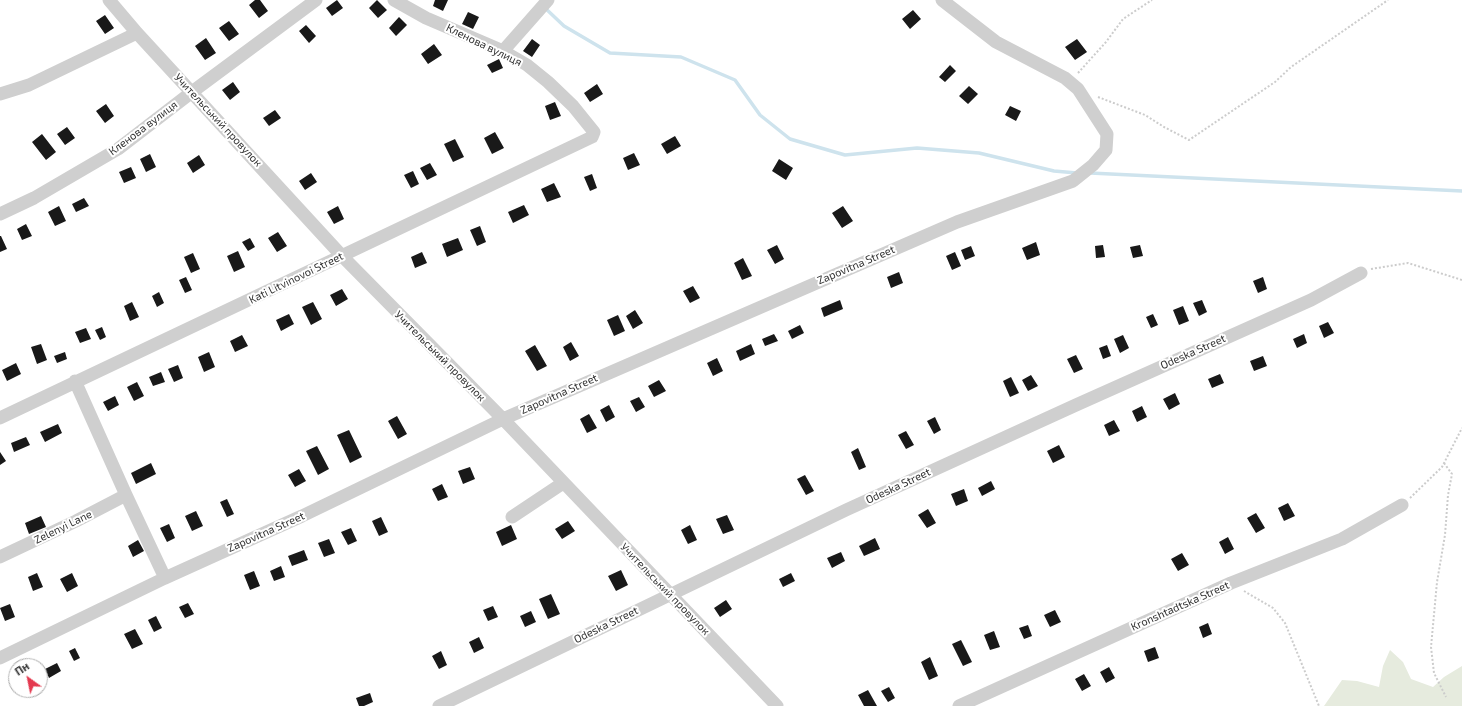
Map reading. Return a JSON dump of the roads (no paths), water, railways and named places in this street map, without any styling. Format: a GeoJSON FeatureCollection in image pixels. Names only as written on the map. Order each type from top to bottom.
{"type":"FeatureCollection","features":[{"type":"Feature","properties":{"kind":"street","name":"Учительський провулок"},"geometry":{"type":"LineString","coordinates":[[109,0],[137,33],[342,256],[503,419],[669,595],[777,706]]}},
{"type":"Feature","properties":{"kind":"street","name":"Кленова вулиця"},"geometry":{"type":"LineString","coordinates":[[0,214],[34,198],[118,149],[316,0]]}},
{"type":"Feature","properties":{"kind":"street","name":"Кленова вулиця"},"geometry":{"type":"LineString","coordinates":[[394,0],[426,18],[503,51],[527,65],[548,82],[573,106],[594,132],[592,137]]}},
{"type":"Feature","properties":{"kind":"street"},"geometry":{"type":"LineString","coordinates":[[503,51],[548,0]]}},
{"type":"Feature","properties":{"kind":"street","name":"Zapovitna Street"},"geometry":{"type":"LineString","coordinates":[[0,658],[165,578],[302,516],[503,419],[957,222],[1073,181],[1093,165],[1106,150],[1107,134],[1078,89],[1065,78],[996,42],[942,0]]}},
{"type":"Feature","properties":{"kind":"street"},"geometry":{"type":"LineString","coordinates":[[0,94],[29,84],[137,33]]}},
{"type":"Feature","properties":{"kind":"street","name":"Kati Litvinovoi Street"},"geometry":{"type":"LineString","coordinates":[[0,418],[75,381],[280,286],[592,137]]}},
{"type":"Feature","properties":{"kind":"street","name":"Odeska Street"},"geometry":{"type":"LineString","coordinates":[[439,706],[846,510],[1311,300],[1360,273]]}},
{"type":"Feature","properties":{"kind":"street"},"geometry":{"type":"LineString","coordinates":[[75,381],[165,578]]}},
{"type":"Feature","properties":{"kind":"street"},"geometry":{"type":"LineString","coordinates":[[512,517],[563,483]]}},
{"type":"Feature","properties":{"kind":"street","name":"Zelenyi Lane"},"geometry":{"type":"LineString","coordinates":[[0,557],[76,521],[126,495]]}},
{"type":"Feature","properties":{"kind":"street","name":"Kronshtadtska Street"},"geometry":{"type":"LineString","coordinates":[[959,706],[1231,583],[1342,539],[1402,506]]}},
{"type":"Feature","properties":{"kind":"waterway"},"geometry":{"type":"LineString","coordinates":[[545,8],[564,26],[610,53],[681,57],[735,80],[760,115],[790,139],[845,155],[917,148],[979,153],[1054,171],[1077,173]]}},
{"type":"Feature","properties":{"kind":"waterway"},"geometry":{"type":"LineString","coordinates":[[1090,173],[1462,191]]}}]}
